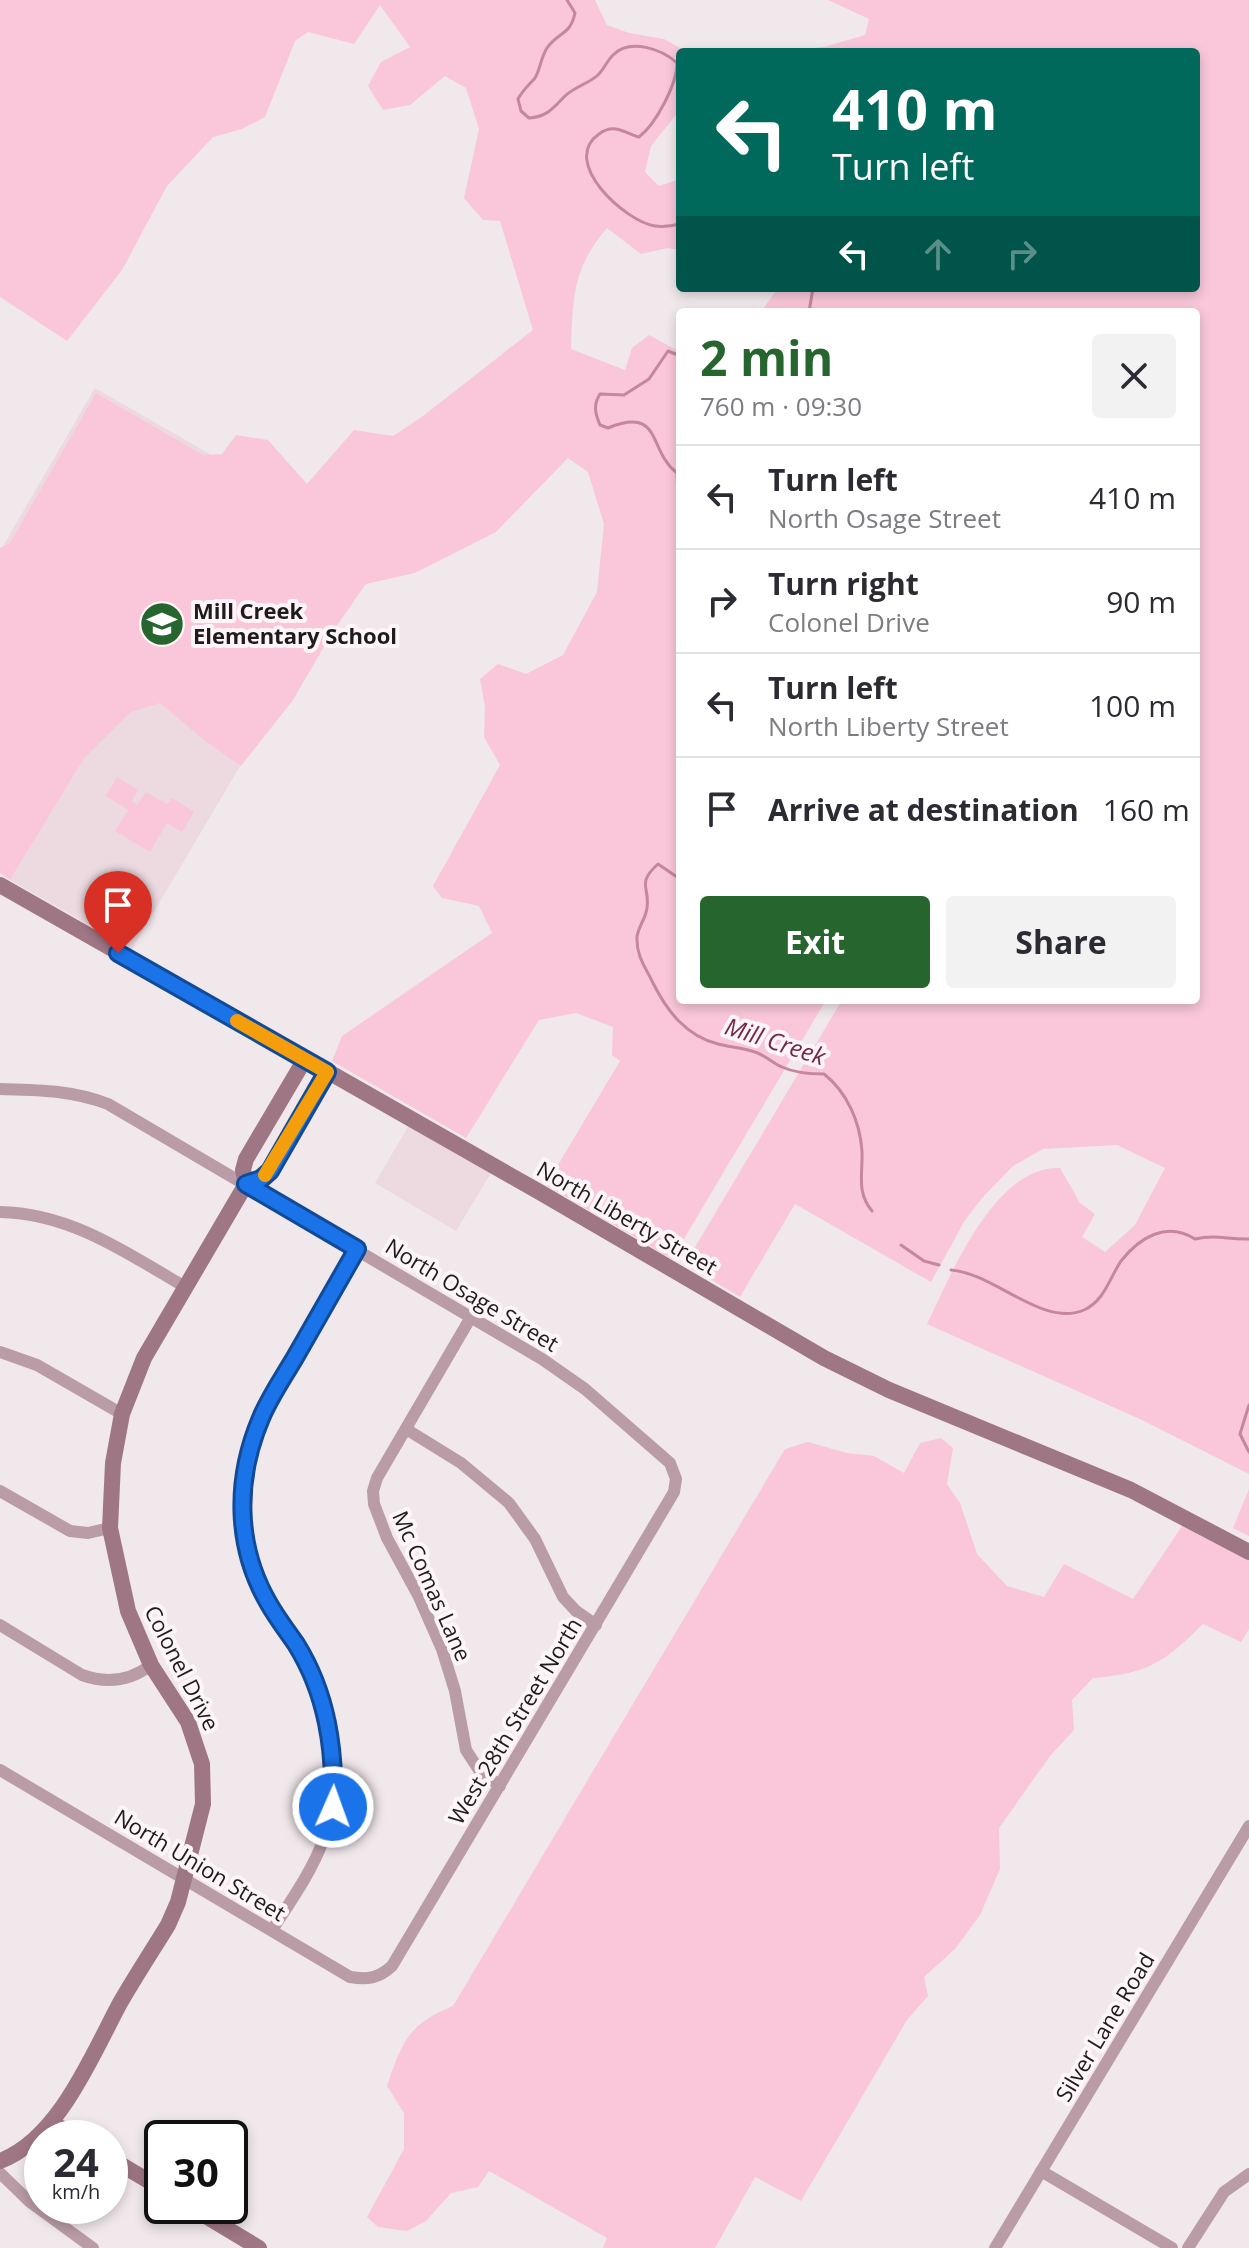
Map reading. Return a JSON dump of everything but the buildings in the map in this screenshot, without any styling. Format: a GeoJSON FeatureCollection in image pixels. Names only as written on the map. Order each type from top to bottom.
{"type":"FeatureCollection","features":[{"type":"Feature","properties":{"kind":"main road","name":"North Liberty Street"},"geometry":{"type":"LineString","coordinates":[[0,885],[824,1358],[889,1390],[1131,1490],[1249,1552]]}},
{"type":"Feature","properties":{"kind":"main road","name":"Colonel Drive"},"geometry":{"type":"LineString","coordinates":[[246,1184],[243,1170],[246,1159],[305,1059]]}},
{"type":"Feature","properties":{"kind":"main road","name":"Colonel Drive"},"geometry":{"type":"LineString","coordinates":[[52,2120],[168,1925],[178,1902],[203,1804],[202,1764],[188,1722],[151,1665],[128,1611],[110,1528],[113,1463],[122,1414],[144,1358],[246,1184],[261,1179],[270,1171],[327,1072]]}},
{"type":"Feature","properties":{"kind":"main road","name":"Colonel Drive"},"geometry":{"type":"LineString","coordinates":[[0,2161],[24,2148]]}},
{"type":"Feature","properties":{"kind":"main road"},"geometry":{"type":"LineString","coordinates":[[219,2224],[259,2248]]}},
{"type":"Feature","properties":{"kind":"street","name":"North Osage Street"},"geometry":{"type":"LineString","coordinates":[[0,1089],[69,1091],[108,1104],[357,1249],[542,1359],[585,1389],[670,1463],[675,1485]]}},
{"type":"Feature","properties":{"kind":"street"},"geometry":{"type":"LineString","coordinates":[[0,1212],[57,1221],[97,1236],[185,1287]]}},
{"type":"Feature","properties":{"kind":"street"},"geometry":{"type":"LineString","coordinates":[[272,1930],[308,1874],[323,1841],[333,1807],[334,1763],[328,1719],[315,1681],[297,1646],[268,1603],[251,1566],[242,1527],[243,1480],[262,1415],[357,1249]]}},
{"type":"Feature","properties":{"kind":"street","name":"Mc Comas Lane"},"geometry":{"type":"LineString","coordinates":[[471,1317],[377,1478],[373,1491],[374,1504],[387,1538],[419,1597],[442,1649],[455,1691],[466,1750],[479,1770],[500,1786]]}},
{"type":"Feature","properties":{"kind":"street"},"geometry":{"type":"LineString","coordinates":[[0,1352],[37,1365],[122,1414]]}},
{"type":"Feature","properties":{"kind":"street"},"geometry":{"type":"LineString","coordinates":[[406,1429],[461,1463],[509,1503],[535,1539],[563,1597],[596,1625]]}},
{"type":"Feature","properties":{"kind":"street","name":"West 28th Street North"},"geometry":{"type":"LineString","coordinates":[[383,1974],[392,1966],[500,1786],[674,1492],[675,1485]]}},
{"type":"Feature","properties":{"kind":"street"},"geometry":{"type":"LineString","coordinates":[[0,1491],[70,1531],[88,1533],[110,1528]]}},
{"type":"Feature","properties":{"kind":"street"},"geometry":{"type":"LineString","coordinates":[[0,1625],[95,1680],[129,1678],[151,1665]]}},
{"type":"Feature","properties":{"kind":"street","name":"North Union Street"},"geometry":{"type":"LineString","coordinates":[[0,1770],[350,1977],[367,1980],[383,1974]]}},
{"type":"Feature","properties":{"kind":"street","name":"Silver Lane Road"},"geometry":{"type":"LineString","coordinates":[[995,2248],[1249,1826]]}},
{"type":"Feature","properties":{"kind":"street"},"geometry":{"type":"LineString","coordinates":[[1041,2171],[1172,2248]]}},
{"type":"Feature","properties":{"kind":"street"},"geometry":{"type":"LineString","coordinates":[[0,2173],[30,2202],[93,2248]]}},
{"type":"Feature","properties":{"kind":"street"},"geometry":{"type":"LineString","coordinates":[[1188,2248],[1224,2192],[1249,2174]]}},
{"type":"Feature","properties":{"kind":"shaded area"},"geometry":{"type":"Polygon","coordinates":[[[0,0],[595,0],[607,25],[629,33],[664,39],[680,48],[676,48],[676,115],[651,146],[645,172],[659,186],[676,180],[676,249],[641,254],[607,228],[595,243],[581,271],[574,299],[571,349],[625,370],[632,348],[649,335],[676,350],[676,1004],[824,1004],[672,1259],[546,1185],[620,1061],[612,1055],[613,1027],[576,1013],[539,1020],[466,1138],[332,1061],[342,1036],[492,933],[479,906],[442,898],[433,886],[500,765],[484,737],[485,707],[480,679],[498,664],[526,674],[563,655],[597,592],[604,524],[588,472],[568,458],[496,532],[415,573],[366,584],[333,631],[293,700],[241,766],[160,703],[131,712],[84,758],[10,880],[0,873],[0,548],[10,543],[96,393],[203,455],[222,454],[236,435],[268,440],[307,484],[354,430],[393,436],[533,330],[500,221],[483,220],[464,198],[479,129],[466,88],[445,76],[410,105],[383,110],[368,86],[381,62],[410,47],[380,5],[354,44],[308,32],[295,41],[265,117],[242,129],[213,137],[167,186],[122,270],[67,341],[0,297],[0,0]]]}},
{"type":"Feature","properties":{"kind":"shaded area"},"geometry":{"type":"Polygon","coordinates":[[[828,0],[1249,0],[1249,1474],[1142,1420],[927,1324],[978,1226],[1015,1184],[1037,1172],[1060,1168],[1080,1203],[1095,1214],[1082,1237],[1105,1252],[1135,1225],[1165,1168],[1117,1145],[1043,1149],[1013,1166],[964,1222],[931,1282],[795,1204],[740,1297],[685,1264],[840,1004],[1200,1004],[1200,308],[764,308],[775,292],[1200,292],[1200,48],[813,48],[865,35],[869,19],[828,0]]]}},
{"type":"Feature","properties":{"kind":"shaded area","name":"Mill Creek Elementary School"},"geometry":{"type":"Polygon","coordinates":[[[95,388],[370,546],[132,949],[10,880],[89,748],[0,551],[95,388]]]}},
{"type":"Feature","properties":{"kind":"shaded area"},"geometry":{"type":"Polygon","coordinates":[[[117,777],[138,790],[132,801],[137,805],[146,792],[167,804],[172,798],[194,812],[182,832],[167,823],[150,852],[115,831],[128,810],[106,796],[117,777]]]}},
{"type":"Feature","properties":{"kind":"shaded area"},"geometry":{"type":"Polygon","coordinates":[[[409,1125],[491,1173],[456,1231],[375,1183],[409,1125]]]}},
{"type":"Feature","properties":{"kind":"shaded area"},"geometry":{"type":"Polygon","coordinates":[[[941,1438],[953,1448],[947,1484],[960,1503],[977,1554],[1007,1586],[1044,1597],[1064,1564],[1133,1599],[1182,1526],[1249,1560],[1249,1629],[1241,1642],[1203,1624],[1154,1664],[1128,1673],[1093,1678],[1072,1700],[1074,1730],[1050,1756],[999,1828],[1000,1869],[980,1915],[955,1949],[924,1977],[928,1996],[907,2020],[801,2201],[755,2177],[715,2248],[603,2248],[607,2238],[489,2171],[478,2187],[451,2193],[426,2221],[407,2231],[378,2227],[367,2217],[404,2149],[404,2113],[387,2086],[397,2057],[416,2028],[453,2006],[785,1449],[808,1442],[847,1453],[874,1456],[904,1473],[920,1443],[941,1438]]]}},
{"type":"Feature","properties":{"kind":"shaded area"},"geometry":{"type":"Polygon","coordinates":[[[1249,1489],[1249,1536],[1233,1528],[1249,1489]]]}},
{"type":"Feature","properties":{"kind":"waterway","name":"Mill Creek"},"geometry":{"type":"LineString","coordinates":[[567,0],[575,13],[573,20],[567,30],[551,43],[535,78],[518,99],[521,111],[529,118],[545,114],[569,93],[590,81],[620,50],[646,47],[676,62]]}},
{"type":"Feature","properties":{"kind":"waterway","name":"Mill Creek"},"geometry":{"type":"LineString","coordinates":[[676,72],[669,92],[646,131],[639,137],[616,129],[602,132],[589,146],[587,160],[591,174],[601,189],[628,214],[655,226],[676,225]]}},
{"type":"Feature","properties":{"kind":"waterway","name":"Mill Creek"},"geometry":{"type":"LineString","coordinates":[[810,308],[812,292]]}},
{"type":"Feature","properties":{"kind":"waterway","name":"Mill Creek"},"geometry":{"type":"LineString","coordinates":[[676,354],[668,351],[649,379],[624,395],[600,394],[596,402],[600,425],[608,428],[638,423],[646,427],[676,472]]}},
{"type":"Feature","properties":{"kind":"waterway","name":"Mill Creek"},"geometry":{"type":"LineString","coordinates":[[676,876],[658,864],[647,876],[645,885],[647,908],[637,944],[642,962],[658,993],[679,1021],[696,1035],[718,1044],[759,1053],[792,1071],[824,1074],[832,1081],[851,1108],[858,1129],[862,1151],[862,1189],[872,1211]]}},
{"type":"Feature","properties":{"kind":"waterway","name":"Mill Creek"},"geometry":{"type":"LineString","coordinates":[[951,1270],[984,1280],[1035,1306],[1068,1314],[1084,1310],[1097,1301],[1128,1252],[1155,1234],[1174,1231],[1195,1239],[1249,1239]]}},
{"type":"Feature","properties":{"kind":"waterway","name":"Mill Creek"},"geometry":{"type":"LineString","coordinates":[[901,1245],[924,1261],[939,1265]]}},
{"type":"Feature","properties":{"kind":"waterway","name":"Mill Creek"},"geometry":{"type":"LineString","coordinates":[[1249,1405],[1240,1434],[1249,1452]]}},
{"type":"Feature","properties":{"kind":"slow traffic"},"geometry":{"type":"LineString","coordinates":[[237,1021],[327,1072],[265,1175]]}},
{"type":"Feature","properties":{"kind":"place","name":"Mill Creek Elementary School"},"geometry":{"type":"Point","coordinates":[162,624]}},
{"type":"Feature","properties":{"kind":"route"},"geometry":{"type":"LineString","coordinates":[[118,953],[327,1072],[270,1171],[261,1179],[246,1184],[357,1249],[262,1415],[250,1448],[241,1507],[251,1566],[268,1603],[297,1646],[315,1681],[328,1719],[334,1763],[333,1807]]}}]}
